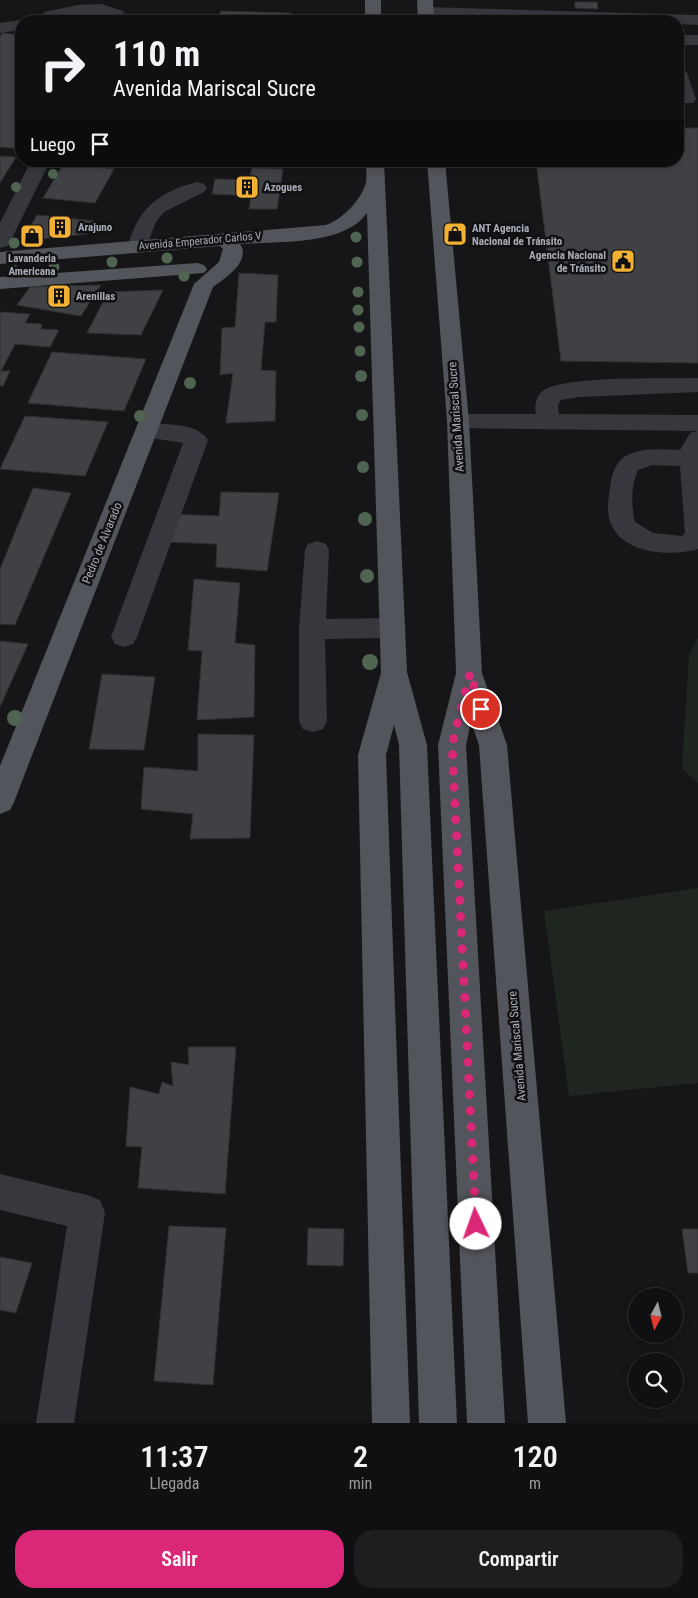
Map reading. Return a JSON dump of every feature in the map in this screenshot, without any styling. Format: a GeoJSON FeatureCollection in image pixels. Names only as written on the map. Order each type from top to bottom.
{"type":"FeatureCollection","features":[{"type":"Feature","properties":{"kind":"main road"},"geometry":{"type":"LineString","coordinates":[[373,0],[373,15]]}},
{"type":"Feature","properties":{"kind":"main road","name":"Avenida Mariscal Sucre"},"geometry":{"type":"LineString","coordinates":[[437,167],[458,422],[470,673],[493,745],[547,1423]]}},
{"type":"Feature","properties":{"kind":"main road"},"geometry":{"type":"LineString","coordinates":[[376,172],[394,672],[413,745],[438,1423]]}},
{"type":"Feature","properties":{"kind":"main road","name":"Avenida Emperador Carlos V"},"geometry":{"type":"LineString","coordinates":[[0,258],[329,231],[342,228],[352,221],[376,172]]}},
{"type":"Feature","properties":{"kind":"main road"},"geometry":{"type":"LineString","coordinates":[[0,283],[201,276],[225,269],[233,259],[234,248],[225,239]]}},
{"type":"Feature","properties":{"kind":"main road","name":"Pedro de Alvarado"},"geometry":{"type":"LineString","coordinates":[[0,802],[147,430],[201,276],[194,258],[198,249],[205,241]]}},
{"type":"Feature","properties":{"kind":"main road"},"geometry":{"type":"LineString","coordinates":[[391,1423],[372,755],[394,672]]}},
{"type":"Feature","properties":{"kind":"main road","name":"Avenida Mariscal Sucre"},"geometry":{"type":"LineString","coordinates":[[470,673],[452,745],[486,1423]]}},
{"type":"Feature","properties":{"kind":"street"},"geometry":{"type":"LineString","coordinates":[[453,13],[488,0]]}},
{"type":"Feature","properties":{"kind":"street"},"geometry":{"type":"LineString","coordinates":[[57,15],[101,8],[114,11],[118,15]]}},
{"type":"Feature","properties":{"kind":"street"},"geometry":{"type":"LineString","coordinates":[[425,11],[523,15]]}},
{"type":"Feature","properties":{"kind":"street"},"geometry":{"type":"LineString","coordinates":[[684,20],[698,20]]}},
{"type":"Feature","properties":{"kind":"street"},"geometry":{"type":"LineString","coordinates":[[0,28],[15,26]]}},
{"type":"Feature","properties":{"kind":"street"},"geometry":{"type":"LineString","coordinates":[[684,40],[698,40]]}},
{"type":"Feature","properties":{"kind":"street"},"geometry":{"type":"LineString","coordinates":[[684,90],[687,99]]}},
{"type":"Feature","properties":{"kind":"street"},"geometry":{"type":"LineString","coordinates":[[0,242],[38,167]]}},
{"type":"Feature","properties":{"kind":"street"},"geometry":{"type":"LineString","coordinates":[[138,246],[145,220],[158,204],[197,188]]}},
{"type":"Feature","properties":{"kind":"street"},"geometry":{"type":"LineString","coordinates":[[551,422],[546,414],[546,404],[552,396],[573,390],[698,385]]}},
{"type":"Feature","properties":{"kind":"street"},"geometry":{"type":"LineString","coordinates":[[458,422],[698,424]]}},
{"type":"Feature","properties":{"kind":"street"},"geometry":{"type":"LineString","coordinates":[[670,423],[693,449]]}},
{"type":"Feature","properties":{"kind":"street"},"geometry":{"type":"LineString","coordinates":[[124,637],[196,440],[192,436],[147,430]]}},
{"type":"Feature","properties":{"kind":"street"},"geometry":{"type":"LineString","coordinates":[[313,721],[312,629],[317,550]]}},
{"type":"Feature","properties":{"kind":"street"},"geometry":{"type":"LineString","coordinates":[[312,629],[393,628]]}},
{"type":"Feature","properties":{"kind":"street"},"geometry":{"type":"LineString","coordinates":[[0,1192],[87,1213],[55,1423]]}},
{"type":"Feature","properties":{"kind":"shaded area"},"geometry":{"type":"Polygon","coordinates":[[[698,637],[698,783],[682,768],[689,655],[698,637]]]}},
{"type":"Feature","properties":{"kind":"shaded area"},"geometry":{"type":"Polygon","coordinates":[[[698,888],[698,1083],[569,1096],[544,911],[698,888]]]}},
{"type":"Feature","properties":{"kind":"building"},"geometry":{"type":"Polygon","coordinates":[[[575,2],[597,2],[598,9],[575,8],[575,2]]]}},
{"type":"Feature","properties":{"kind":"building"},"geometry":{"type":"Polygon","coordinates":[[[221,11],[291,13],[290,15],[219,15],[221,11]]]}},
{"type":"Feature","properties":{"kind":"building"},"geometry":{"type":"Polygon","coordinates":[[[2,33],[15,34],[15,148],[0,147],[0,37],[2,33]]]}},
{"type":"Feature","properties":{"kind":"building","name":"Agencia Nacional de Tránsito"},"geometry":{"type":"Polygon","coordinates":[[[684,128],[698,128],[698,363],[561,361],[537,167],[684,167],[684,128]]]}},
{"type":"Feature","properties":{"kind":"building"},"geometry":{"type":"Polygon","coordinates":[[[0,156],[15,157],[15,159],[0,183],[0,156]]]}},
{"type":"Feature","properties":{"kind":"building"},"geometry":{"type":"Polygon","coordinates":[[[62,167],[114,169],[95,203],[43,198],[62,167]]]}},
{"type":"Feature","properties":{"kind":"building","name":"Azogues"},"geometry":{"type":"Polygon","coordinates":[[[252,168],[283,169],[277,209],[249,209],[251,196],[212,194],[215,179],[249,180],[252,168]]]}},
{"type":"Feature","properties":{"kind":"building","name":"Arajuno"},"geometry":{"type":"Polygon","coordinates":[[[37,215],[95,221],[87,234],[22,241],[37,215]]]}},
{"type":"Feature","properties":{"kind":"building"},"geometry":{"type":"Polygon","coordinates":[[[239,273],[278,275],[276,322],[265,322],[261,370],[276,371],[275,421],[226,423],[233,373],[220,375],[222,328],[235,327],[239,273]]]}},
{"type":"Feature","properties":{"kind":"building","name":"Arenillas"},"geometry":{"type":"Polygon","coordinates":[[[101,285],[81,316],[17,305],[30,287],[101,285]]]}},
{"type":"Feature","properties":{"kind":"building"},"geometry":{"type":"Polygon","coordinates":[[[163,290],[141,335],[87,333],[108,292],[163,290]]]}},
{"type":"Feature","properties":{"kind":"building"},"geometry":{"type":"Polygon","coordinates":[[[0,312],[30,314],[25,323],[42,324],[41,329],[59,330],[50,347],[15,344],[1,371],[10,371],[3,386],[0,386],[0,312]]]}},
{"type":"Feature","properties":{"kind":"building"},"geometry":{"type":"Polygon","coordinates":[[[52,352],[146,359],[124,411],[28,403],[52,352]]]}},
{"type":"Feature","properties":{"kind":"building"},"geometry":{"type":"Polygon","coordinates":[[[25,416],[108,422],[85,476],[0,469],[25,416]]]}},
{"type":"Feature","properties":{"kind":"building"},"geometry":{"type":"Polygon","coordinates":[[[33,488],[71,493],[15,625],[0,624],[0,569],[33,488]]]}},
{"type":"Feature","properties":{"kind":"building"},"geometry":{"type":"Polygon","coordinates":[[[221,492],[279,493],[267,571],[216,567],[217,544],[168,542],[172,514],[219,516],[221,492]]]}},
{"type":"Feature","properties":{"kind":"building"},"geometry":{"type":"Polygon","coordinates":[[[194,579],[240,583],[235,643],[255,645],[254,717],[197,720],[202,651],[188,650],[194,579]]]}},
{"type":"Feature","properties":{"kind":"building"},"geometry":{"type":"Polygon","coordinates":[[[0,641],[28,644],[0,707],[0,641]]]}},
{"type":"Feature","properties":{"kind":"building"},"geometry":{"type":"Polygon","coordinates":[[[102,674],[155,677],[144,750],[89,749],[102,674]]]}},
{"type":"Feature","properties":{"kind":"building"},"geometry":{"type":"Polygon","coordinates":[[[198,734],[254,735],[250,838],[190,839],[193,814],[141,809],[144,767],[198,771],[198,734]]]}},
{"type":"Feature","properties":{"kind":"building"},"geometry":{"type":"Polygon","coordinates":[[[188,1047],[236,1047],[225,1194],[138,1188],[142,1147],[126,1146],[130,1087],[159,1094],[162,1082],[173,1086],[171,1062],[189,1065],[188,1047]]]}},
{"type":"Feature","properties":{"kind":"building"},"geometry":{"type":"Polygon","coordinates":[[[169,1226],[226,1228],[213,1385],[154,1381],[169,1226]]]}},
{"type":"Feature","properties":{"kind":"building"},"geometry":{"type":"Polygon","coordinates":[[[308,1228],[344,1229],[343,1266],[307,1265],[308,1228]]]}},
{"type":"Feature","properties":{"kind":"building"},"geometry":{"type":"Polygon","coordinates":[[[682,1229],[698,1229],[698,1273],[688,1273],[682,1229]]]}},
{"type":"Feature","properties":{"kind":"building"},"geometry":{"type":"Polygon","coordinates":[[[0,1257],[32,1263],[16,1313],[0,1310],[0,1257]]]}},
{"type":"Feature","properties":{"kind":"place","name":"Azogues"},"geometry":{"type":"Point","coordinates":[247,187]}},
{"type":"Feature","properties":{"kind":"place","name":"Arajuno"},"geometry":{"type":"Point","coordinates":[60,227]}},
{"type":"Feature","properties":{"kind":"place","name":"ANT Agencia Nacional de Tránsito"},"geometry":{"type":"Point","coordinates":[455,234]}},
{"type":"Feature","properties":{"kind":"place","name":"Lavanderia Americana"},"geometry":{"type":"Point","coordinates":[32,236]}},
{"type":"Feature","properties":{"kind":"place","name":"Agencia Nacional de Tránsito"},"geometry":{"type":"Point","coordinates":[623,261]}},
{"type":"Feature","properties":{"kind":"place","name":"Arenillas"},"geometry":{"type":"Point","coordinates":[59,296]}},
{"type":"Feature","properties":{"kind":"route"},"geometry":{"type":"LineString","coordinates":[[476,1224],[452,745],[470,673],[481,709]]}}]}
